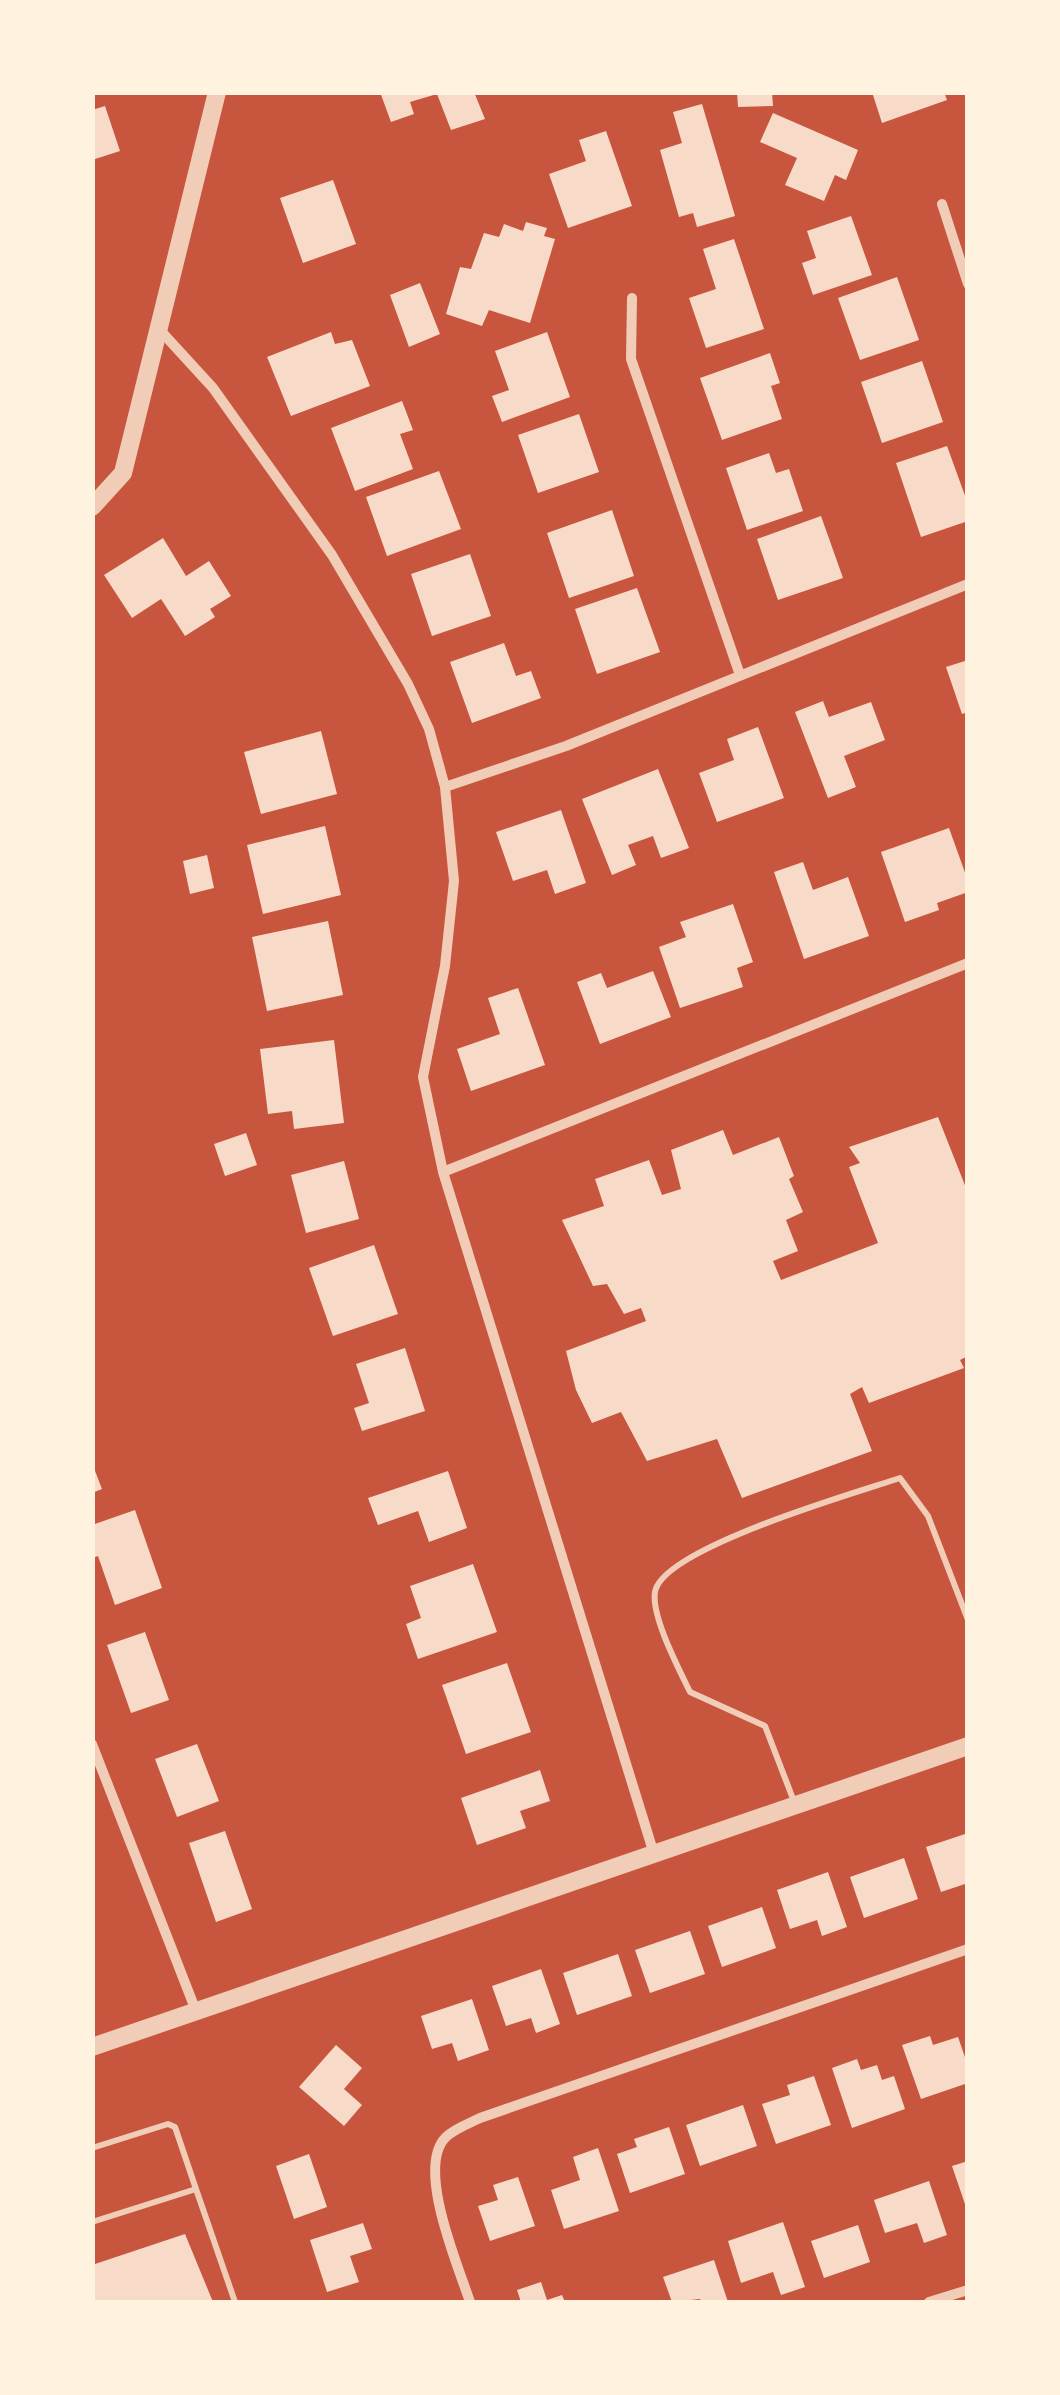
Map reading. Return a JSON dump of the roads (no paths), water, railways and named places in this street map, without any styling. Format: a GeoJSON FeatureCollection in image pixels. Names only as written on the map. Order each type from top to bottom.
{"type":"FeatureCollection","features":[{"type":"Feature","properties":{"kind":"street"},"geometry":{"type":"LineString","coordinates":[[92,507],[122,473],[217,92]]}},
{"type":"Feature","properties":{"kind":"street"},"geometry":{"type":"LineString","coordinates":[[942,204],[968,284]]}},
{"type":"Feature","properties":{"kind":"street"},"geometry":{"type":"LineString","coordinates":[[632,298],[631,359],[740,675]]}},
{"type":"Feature","properties":{"kind":"street"},"geometry":{"type":"LineString","coordinates":[[158,328],[213,388],[332,555],[408,684],[429,729],[446,788],[454,881],[445,966],[423,1078],[442,1172],[654,1854]]}},
{"type":"Feature","properties":{"kind":"street"},"geometry":{"type":"LineString","coordinates":[[446,788],[566,746],[968,584]]}},
{"type":"Feature","properties":{"kind":"street"},"geometry":{"type":"LineString","coordinates":[[442,1172],[968,963]]}},
{"type":"Feature","properties":{"kind":"street"},"geometry":{"type":"LineString","coordinates":[[92,1744],[196,2011]]}},
{"type":"Feature","properties":{"kind":"street"},"geometry":{"type":"LineString","coordinates":[[92,2047],[968,1746]]}},
{"type":"Feature","properties":{"kind":"street"},"geometry":{"type":"LineString","coordinates":[[470,2302],[442,2215],[435,2177],[438,2150],[446,2137],[480,2118],[968,1949]]}},
{"type":"Feature","properties":{"kind":"street"},"geometry":{"type":"LineString","coordinates":[[929,2302],[968,2290]]}},
{"type":"Feature","properties":{"kind":"lane"},"geometry":{"type":"LineString","coordinates":[[796,1805],[766,1726],[690,1692],[667,1644],[654,1594],[660,1577],[714,1542],[900,1478],[928,1516],[968,1620]]}},
{"type":"Feature","properties":{"kind":"lane"},"geometry":{"type":"LineString","coordinates":[[92,2148],[168,2124],[174,2128],[236,2302]]}},
{"type":"Feature","properties":{"kind":"lane"},"geometry":{"type":"LineString","coordinates":[[92,2222],[196,2189]]}}]}
